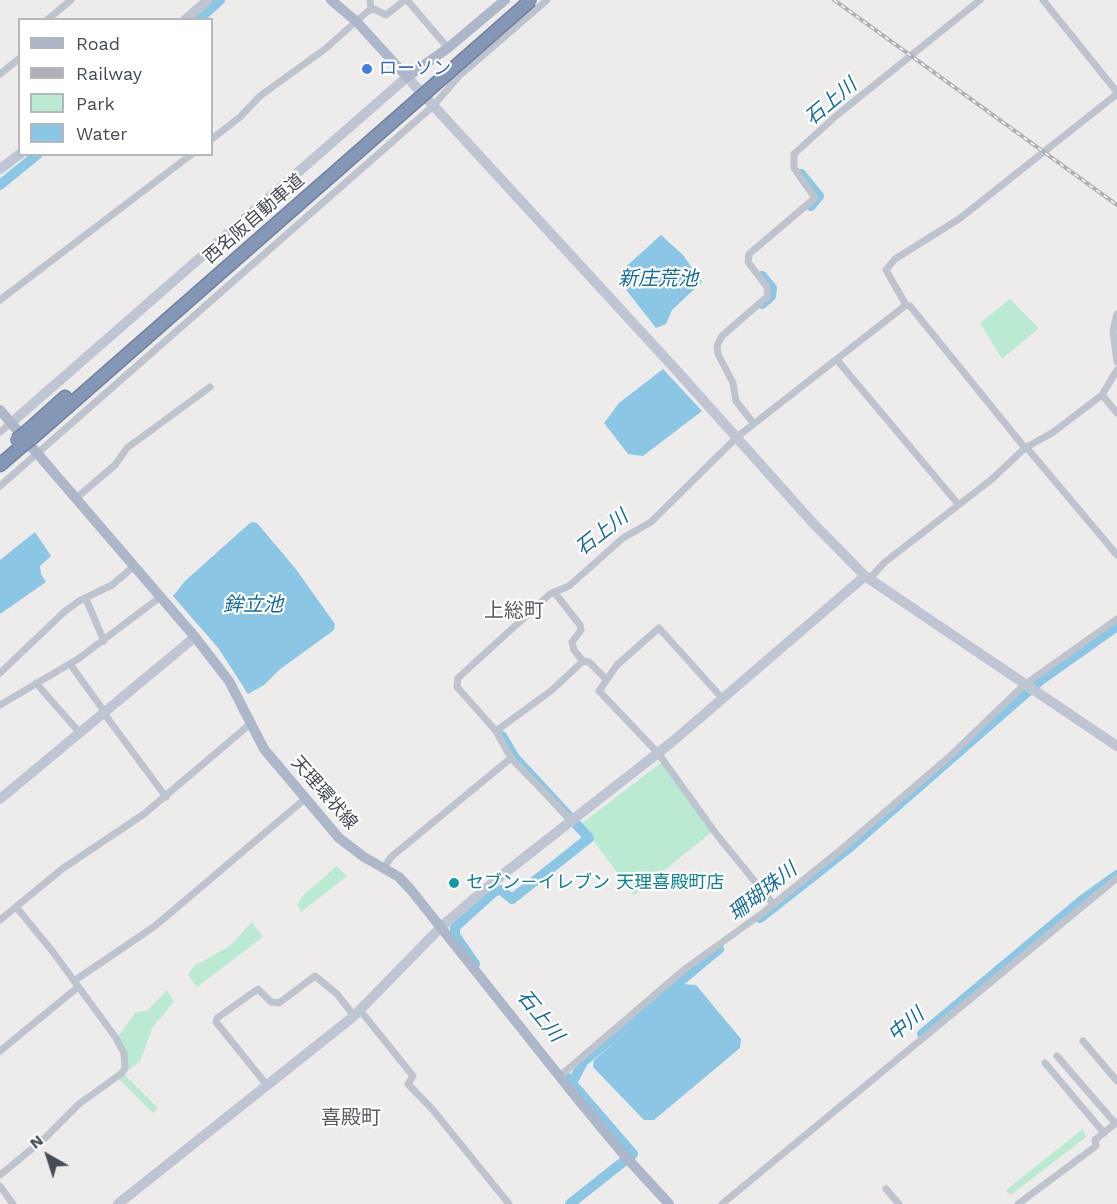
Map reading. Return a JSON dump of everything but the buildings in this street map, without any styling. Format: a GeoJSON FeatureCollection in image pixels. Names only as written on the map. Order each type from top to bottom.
{"type":"FeatureCollection","features":[{"type":"Feature","properties":{"kind":"highway","name":"西名阪自動車道"},"geometry":{"type":"LineString","coordinates":[[403,107],[519,0]]}},
{"type":"Feature","properties":{"kind":"highway","name":"西名阪自動車道"},"geometry":{"type":"LineString","coordinates":[[0,465],[24,439],[403,107],[531,0]]}},
{"type":"Feature","properties":{"kind":"highway","name":"西名阪自動車道"},"geometry":{"type":"LineString","coordinates":[[0,454],[24,439]]}},
{"type":"Feature","properties":{"kind":"main road"},"geometry":{"type":"LineString","coordinates":[[331,0],[357,22],[407,77],[448,48],[506,0]]}},
{"type":"Feature","properties":{"kind":"main road","name":"天理環状線"},"geometry":{"type":"LineString","coordinates":[[0,410],[159,598],[195,637],[229,681],[249,725],[264,749],[339,838],[364,857],[384,868],[411,890],[627,1159],[669,1204]]}},
{"type":"Feature","properties":{"kind":"street"},"geometry":{"type":"LineString","coordinates":[[49,18],[71,0]]}},
{"type":"Feature","properties":{"kind":"street"},"geometry":{"type":"LineString","coordinates":[[187,18],[208,0]]}},
{"type":"Feature","properties":{"kind":"street"},"geometry":{"type":"LineString","coordinates":[[370,0],[371,9]]}},
{"type":"Feature","properties":{"kind":"street"},"geometry":{"type":"LineString","coordinates":[[371,9],[386,15],[406,0],[448,48]]}},
{"type":"Feature","properties":{"kind":"street"},"geometry":{"type":"LineString","coordinates":[[0,486],[433,106],[460,75],[547,0]]}},
{"type":"Feature","properties":{"kind":"street"},"geometry":{"type":"LineString","coordinates":[[754,424],[736,401],[733,383],[718,354],[717,346],[722,336],[768,296],[767,287],[750,265],[748,255],[815,198],[794,168],[794,154],[837,115],[980,0]]}},
{"type":"Feature","properties":{"kind":"street"},"geometry":{"type":"LineString","coordinates":[[1043,0],[1117,93],[951,225],[888,266],[888,276],[906,305],[910,306],[1117,555]]}},
{"type":"Feature","properties":{"kind":"street"},"geometry":{"type":"LineString","coordinates":[[213,139],[240,117],[260,96],[317,55],[371,9]]}},
{"type":"Feature","properties":{"kind":"street"},"geometry":{"type":"LineString","coordinates":[[0,74],[18,60]]}},
{"type":"Feature","properties":{"kind":"street"},"geometry":{"type":"LineString","coordinates":[[0,432],[407,77],[812,522],[867,577],[1117,746]]}},
{"type":"Feature","properties":{"kind":"street"},"geometry":{"type":"LineString","coordinates":[[0,169],[18,156]]}},
{"type":"Feature","properties":{"kind":"street"},"geometry":{"type":"LineString","coordinates":[[0,300],[189,156]]}},
{"type":"Feature","properties":{"kind":"street"},"geometry":{"type":"LineString","coordinates":[[572,821],[511,758],[498,730],[457,687],[458,678],[623,538],[651,522],[737,437],[906,305]]}},
{"type":"Feature","properties":{"kind":"street"},"geometry":{"type":"LineString","coordinates":[[1117,314],[1113,331],[1117,362]]}},
{"type":"Feature","properties":{"kind":"street"},"geometry":{"type":"LineString","coordinates":[[837,360],[958,504]]}},
{"type":"Feature","properties":{"kind":"street"},"geometry":{"type":"LineString","coordinates":[[118,1204],[357,1013],[442,926],[658,753],[885,562],[992,479],[1026,448],[1102,395],[1117,370]]}},
{"type":"Feature","properties":{"kind":"street"},"geometry":{"type":"LineString","coordinates":[[75,499],[116,465],[128,448],[210,387]]}},
{"type":"Feature","properties":{"kind":"street"},"geometry":{"type":"LineString","coordinates":[[1102,395],[1117,413]]}},
{"type":"Feature","properties":{"kind":"street"},"geometry":{"type":"LineString","coordinates":[[0,673],[64,612],[112,585],[133,567]]}},
{"type":"Feature","properties":{"kind":"street"},"geometry":{"type":"LineString","coordinates":[[558,591],[580,625],[581,630],[572,642],[583,661]]}},
{"type":"Feature","properties":{"kind":"street"},"geometry":{"type":"LineString","coordinates":[[0,705],[70,664],[159,598]]}},
{"type":"Feature","properties":{"kind":"street"},"geometry":{"type":"LineString","coordinates":[[86,599],[104,641]]}},
{"type":"Feature","properties":{"kind":"street"},"geometry":{"type":"LineString","coordinates":[[561,1076],[685,969],[774,905],[948,758],[1024,685],[1117,619]]}},
{"type":"Feature","properties":{"kind":"street"},"geometry":{"type":"LineString","coordinates":[[722,698],[659,628],[628,654],[606,679],[599,691],[658,753],[717,835],[774,905]]}},
{"type":"Feature","properties":{"kind":"street"},"geometry":{"type":"LineString","coordinates":[[0,799],[195,637]]}},
{"type":"Feature","properties":{"kind":"street"},"geometry":{"type":"LineString","coordinates":[[583,661],[589,662],[606,679]]}},
{"type":"Feature","properties":{"kind":"street"},"geometry":{"type":"LineString","coordinates":[[498,730],[552,690],[583,661]]}},
{"type":"Feature","properties":{"kind":"street"},"geometry":{"type":"LineString","coordinates":[[70,664],[166,797]]}},
{"type":"Feature","properties":{"kind":"street"},"geometry":{"type":"LineString","coordinates":[[36,683],[79,732]]}},
{"type":"Feature","properties":{"kind":"street"},"geometry":{"type":"LineString","coordinates":[[0,920],[62,869],[166,797],[249,725]]}},
{"type":"Feature","properties":{"kind":"street"},"geometry":{"type":"LineString","coordinates":[[384,868],[392,857],[511,758]]}},
{"type":"Feature","properties":{"kind":"street"},"geometry":{"type":"LineString","coordinates":[[0,1051],[76,984],[155,926],[306,798]]}},
{"type":"Feature","properties":{"kind":"street"},"geometry":{"type":"LineString","coordinates":[[722,1204],[1117,878]]}},
{"type":"Feature","properties":{"kind":"street"},"geometry":{"type":"LineString","coordinates":[[0,1174],[45,1138],[79,1104],[122,1073],[125,1068],[124,1053],[116,1038],[17,908]]}},
{"type":"Feature","properties":{"kind":"street"},"geometry":{"type":"LineString","coordinates":[[266,1084],[216,1022],[217,1018],[258,989],[271,1002],[279,1003],[315,976],[357,1013],[413,1076],[408,1084],[433,1110],[509,1204]]}},
{"type":"Feature","properties":{"kind":"street"},"geometry":{"type":"LineString","coordinates":[[1083,1041],[1117,1081]]}},
{"type":"Feature","properties":{"kind":"street"},"geometry":{"type":"LineString","coordinates":[[1018,1204],[1096,1146],[1095,1140],[1116,1123],[1057,1056]]}},
{"type":"Feature","properties":{"kind":"street"},"geometry":{"type":"LineString","coordinates":[[1045,1063],[1104,1133]]}},
{"type":"Feature","properties":{"kind":"street"},"geometry":{"type":"LineString","coordinates":[[0,1186],[14,1204]]}},
{"type":"Feature","properties":{"kind":"street"},"geometry":{"type":"LineString","coordinates":[[886,1189],[899,1204]]}},
{"type":"Feature","properties":{"kind":"green space"},"geometry":{"type":"Polygon","coordinates":[[[1010,299],[1039,328],[1002,359],[980,323],[1010,299]]]}},
{"type":"Feature","properties":{"kind":"green space"},"geometry":{"type":"Polygon","coordinates":[[[662,762],[713,831],[634,895],[581,824],[662,762]]]}},
{"type":"Feature","properties":{"kind":"green space"},"geometry":{"type":"Polygon","coordinates":[[[337,866],[347,876],[301,912],[298,905],[302,896],[337,866]]]}},
{"type":"Feature","properties":{"kind":"green space"},"geometry":{"type":"Polygon","coordinates":[[[252,922],[263,937],[197,987],[188,975],[194,966],[230,946],[252,922]]]}},
{"type":"Feature","properties":{"kind":"green space"},"geometry":{"type":"Polygon","coordinates":[[[167,990],[174,1002],[153,1027],[140,1061],[124,1074],[158,1108],[153,1113],[118,1078],[127,1068],[116,1039],[136,1012],[147,1011],[167,990]]]}},
{"type":"Feature","properties":{"kind":"green space"},"geometry":{"type":"Polygon","coordinates":[[[1083,1129],[1086,1137],[1012,1194],[1008,1193],[1006,1190],[1083,1129]]]}},
{"type":"Feature","properties":{"kind":"water","name":"新庄荒池"},"geometry":{"type":"Polygon","coordinates":[[[661,235],[683,255],[702,282],[672,310],[666,324],[656,328],[627,291],[619,273],[661,235]]]}},
{"type":"Feature","properties":{"kind":"water"},"geometry":{"type":"Polygon","coordinates":[[[663,369],[702,411],[643,456],[628,454],[604,423],[619,403],[663,369]]]}},
{"type":"Feature","properties":{"kind":"water","name":"鉾立池"},"geometry":{"type":"Polygon","coordinates":[[[251,522],[257,523],[295,568],[335,624],[334,630],[279,670],[264,685],[248,694],[219,649],[173,596],[185,581],[251,522]]]}},
{"type":"Feature","properties":{"kind":"water"},"geometry":{"type":"Polygon","coordinates":[[[35,532],[51,556],[40,566],[41,574],[46,582],[0,614],[0,560],[35,532]]]}},
{"type":"Feature","properties":{"kind":"water"},"geometry":{"type":"Polygon","coordinates":[[[682,984],[696,985],[741,1039],[740,1048],[654,1120],[644,1120],[593,1067],[594,1060],[682,984]]]}},
{"type":"Feature","properties":{"kind":"waterway"},"geometry":{"type":"LineString","coordinates":[[200,18],[220,0]]}},
{"type":"Feature","properties":{"kind":"waterway"},"geometry":{"type":"LineString","coordinates":[[0,185],[36,156]]}},
{"type":"Feature","properties":{"kind":"waterway","name":"石上川"},"geometry":{"type":"LineString","coordinates":[[801,174],[819,196],[811,206]]}},
{"type":"Feature","properties":{"kind":"waterway","name":"石上川"},"geometry":{"type":"LineString","coordinates":[[762,276],[772,288],[771,296],[762,304]]}},
{"type":"Feature","properties":{"kind":"waterway","name":"珊瑚珠川"},"geometry":{"type":"LineString","coordinates":[[760,918],[850,847],[1041,680],[1117,626]]}},
{"type":"Feature","properties":{"kind":"waterway","name":"石上川"},"geometry":{"type":"LineString","coordinates":[[475,964],[455,935],[455,927],[495,891],[501,890],[512,899],[589,838],[515,758],[502,736]]}},
{"type":"Feature","properties":{"kind":"waterway","name":"中川"},"geometry":{"type":"LineString","coordinates":[[922,1034],[1081,901],[1117,875]]}},
{"type":"Feature","properties":{"kind":"waterway","name":"珊瑚珠川"},"geometry":{"type":"LineString","coordinates":[[572,1083],[583,1062],[719,949]]}},
{"type":"Feature","properties":{"kind":"waterway","name":"珊瑚珠川"},"geometry":{"type":"LineString","coordinates":[[564,1074],[633,1154],[570,1204]]}},
{"type":"Feature","properties":{"kind":"railway"},"geometry":{"type":"LineString","coordinates":[[834,0],[1117,205]]}},
{"type":"Feature","properties":{"kind":"place","name":"ローソン"},"geometry":{"type":"Point","coordinates":[367,69]}},
{"type":"Feature","properties":{"kind":"place","name":"セブン－イレブン 天理喜殿町店"},"geometry":{"type":"Point","coordinates":[454,883]}},
{"type":"Feature","properties":{"kind":"district","name":"上総町"},"geometry":{"type":"Point","coordinates":[514,611]}},
{"type":"Feature","properties":{"kind":"district","name":"喜殿町"},"geometry":{"type":"Point","coordinates":[351,1118]}}]}
